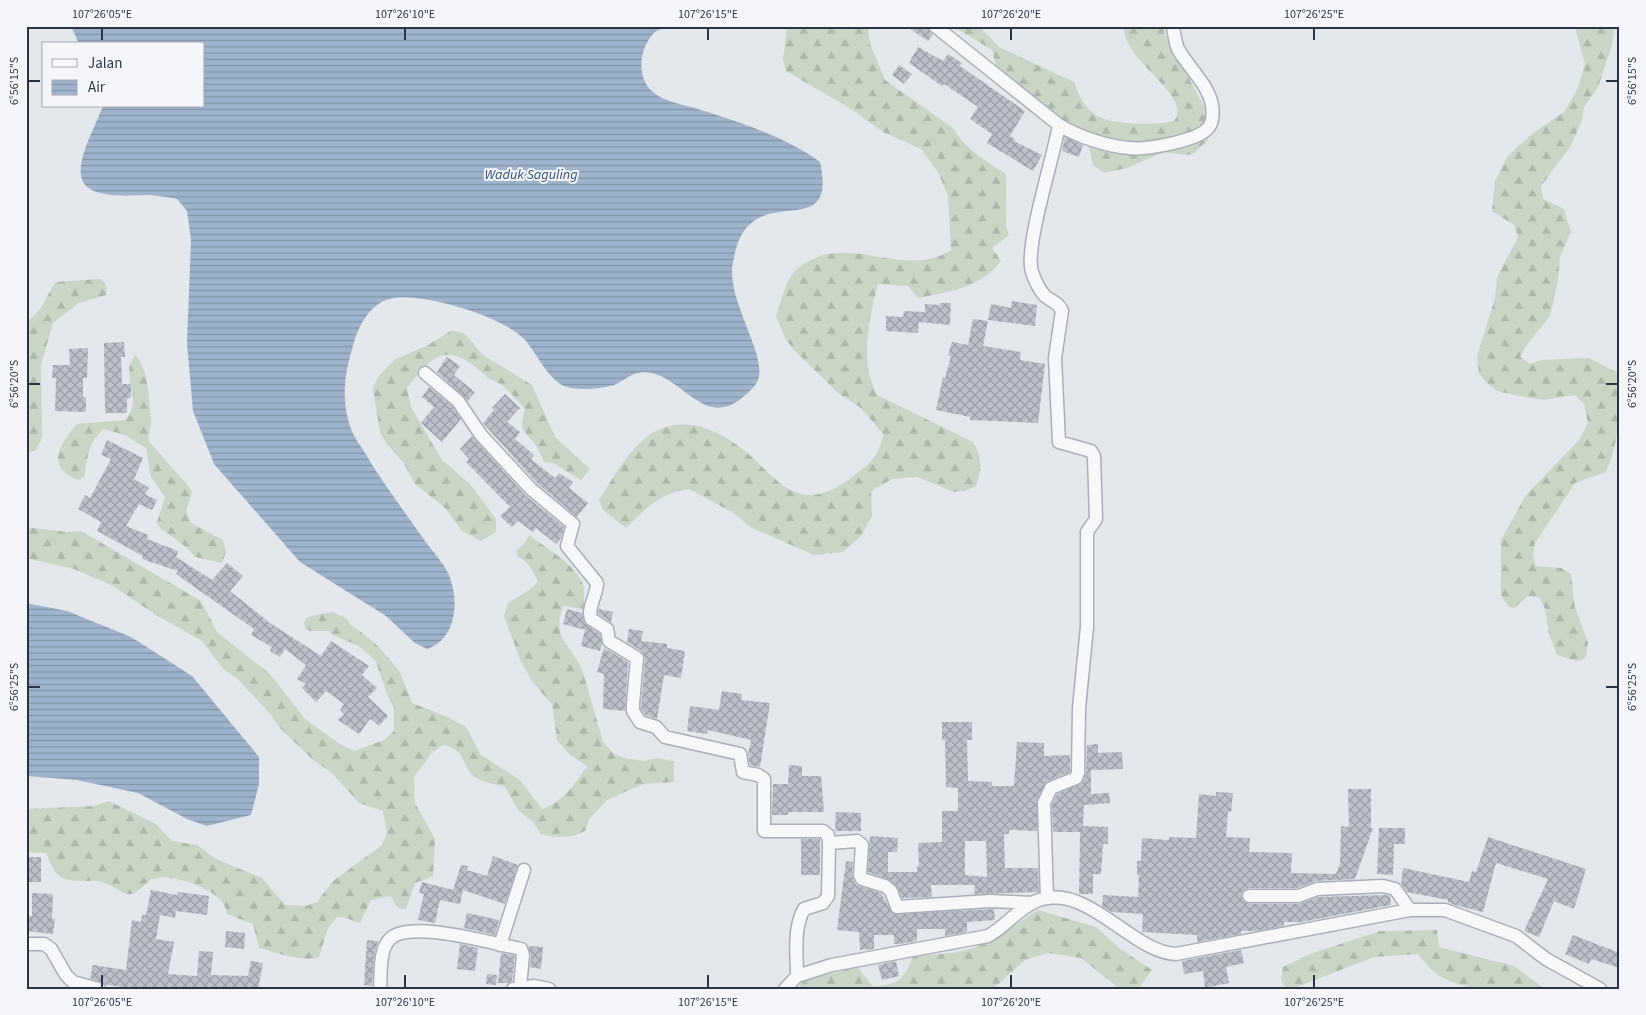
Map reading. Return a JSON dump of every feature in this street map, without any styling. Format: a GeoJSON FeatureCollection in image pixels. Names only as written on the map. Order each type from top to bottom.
{"type":"FeatureCollection","features":[{"type":"Feature","properties":{"kind":"street"},"geometry":{"type":"LineString","coordinates":[[936,26],[1059,125],[1088,138],[1129,148],[1159,146],[1188,139],[1208,129],[1212,120],[1212,105],[1207,93],[1178,47],[1173,26]]}},
{"type":"Feature","properties":{"kind":"street"},"geometry":{"type":"LineString","coordinates":[[1047,898],[1044,803],[1051,788],[1076,778],[1078,773],[1079,708],[1087,627],[1087,532],[1096,519],[1093,453],[1059,442],[1055,358],[1062,311],[1058,305],[1045,295],[1032,273],[1030,257],[1059,125]]}},
{"type":"Feature","properties":{"kind":"street"},"geometry":{"type":"LineString","coordinates":[[425,373],[454,397],[481,435],[531,489],[573,524],[566,546],[597,583],[597,590],[590,611],[590,619],[607,629],[609,641],[616,647],[637,658],[633,711],[640,722],[656,727],[665,737],[740,754],[742,772],[758,775],[764,779],[764,831],[823,831],[828,835],[828,896],[823,903],[804,909],[800,916],[797,934],[797,976]]}},
{"type":"Feature","properties":{"kind":"street"},"geometry":{"type":"LineString","coordinates":[[829,843],[857,841],[862,845],[860,875],[862,879],[885,886],[891,891],[897,907],[990,901],[1032,902],[1047,898],[1064,899],[1088,908],[1158,950],[1176,954],[1410,910],[1445,910],[1516,936],[1546,959],[1600,989]]}},
{"type":"Feature","properties":{"kind":"street"},"geometry":{"type":"LineString","coordinates":[[500,945],[524,870]]}},
{"type":"Feature","properties":{"kind":"street"},"geometry":{"type":"LineString","coordinates":[[1249,896],[1299,896],[1317,889],[1383,886],[1395,889],[1410,910]]}},
{"type":"Feature","properties":{"kind":"street"},"geometry":{"type":"LineString","coordinates":[[785,989],[797,976],[868,957],[988,936],[1032,902]]}},
{"type":"Feature","properties":{"kind":"street"},"geometry":{"type":"LineString","coordinates":[[380,989],[385,945],[396,933],[416,930],[438,932],[523,951],[516,988],[534,986],[549,989]]}},
{"type":"Feature","properties":{"kind":"street"},"geometry":{"type":"LineString","coordinates":[[26,944],[44,944],[51,949],[66,975],[73,982],[99,989]]}},
{"type":"Feature","properties":{"kind":"green space"},"geometry":{"type":"Polygon","coordinates":[[[787,26],[868,26],[870,44],[885,80],[953,128],[970,148],[1006,174],[1006,226],[1009,235],[992,248],[1001,261],[993,270],[974,283],[952,291],[918,298],[908,286],[878,284],[867,340],[868,368],[877,395],[973,442],[980,464],[976,486],[965,491],[954,492],[917,477],[892,479],[871,491],[872,515],[861,536],[843,552],[814,555],[752,528],[732,512],[689,489],[670,494],[654,502],[626,528],[603,510],[599,500],[636,447],[655,432],[668,426],[694,425],[720,435],[745,451],[788,489],[806,495],[824,493],[841,485],[868,464],[879,449],[883,434],[861,408],[838,393],[793,349],[785,338],[776,316],[786,285],[799,267],[809,261],[826,255],[844,253],[898,260],[916,260],[934,258],[951,250],[948,196],[938,172],[921,149],[883,132],[851,109],[786,71],[783,60],[787,26]]]}},
{"type":"Feature","properties":{"kind":"green space"},"geometry":{"type":"Polygon","coordinates":[[[952,26],[979,26],[999,47],[1074,82],[1083,102],[1099,117],[1115,122],[1147,124],[1174,121],[1178,111],[1174,100],[1166,89],[1134,52],[1126,39],[1124,26],[1163,26],[1165,34],[1207,112],[1208,140],[1194,153],[1188,155],[1164,152],[1127,168],[1104,173],[1093,165],[1085,131],[1069,123],[1050,126],[1001,85],[992,50],[952,26]]]}},
{"type":"Feature","properties":{"kind":"green space"},"geometry":{"type":"Polygon","coordinates":[[[1575,26],[1615,26],[1611,48],[1598,87],[1584,107],[1582,120],[1571,146],[1541,186],[1543,199],[1564,209],[1571,232],[1560,257],[1558,281],[1550,316],[1526,346],[1520,357],[1530,364],[1541,360],[1589,358],[1620,374],[1617,436],[1606,472],[1575,483],[1535,543],[1533,554],[1536,566],[1561,568],[1571,574],[1575,607],[1588,643],[1586,656],[1582,660],[1576,661],[1557,655],[1549,634],[1545,609],[1539,597],[1528,596],[1514,608],[1508,606],[1501,595],[1501,540],[1526,495],[1579,440],[1588,423],[1584,404],[1575,395],[1544,400],[1497,391],[1479,373],[1477,357],[1495,298],[1497,277],[1518,237],[1514,225],[1492,211],[1495,181],[1507,157],[1533,133],[1564,112],[1578,88],[1585,64],[1575,26]]]}},
{"type":"Feature","properties":{"kind":"green space"},"geometry":{"type":"Polygon","coordinates":[[[100,279],[106,286],[106,295],[79,303],[53,323],[41,365],[42,438],[36,450],[26,454],[26,322],[40,309],[56,282],[100,279]]]}},
{"type":"Feature","properties":{"kind":"green space"},"geometry":{"type":"Polygon","coordinates":[[[452,330],[465,334],[483,355],[532,385],[555,437],[590,469],[581,480],[553,463],[544,462],[535,444],[523,429],[522,422],[525,409],[507,389],[488,378],[463,359],[453,355],[444,355],[436,358],[427,365],[407,388],[411,407],[442,460],[470,484],[496,519],[496,532],[481,541],[462,531],[445,508],[415,484],[403,462],[386,443],[380,432],[373,389],[378,377],[394,360],[428,345],[452,330]]]}},
{"type":"Feature","properties":{"kind":"green space"},"geometry":{"type":"Polygon","coordinates":[[[135,355],[143,367],[148,385],[151,421],[149,441],[190,488],[192,493],[186,511],[191,523],[223,540],[226,552],[222,563],[195,557],[186,547],[160,528],[157,522],[165,497],[151,477],[146,448],[125,435],[104,429],[91,445],[84,477],[78,480],[67,474],[61,468],[58,461],[58,454],[65,439],[77,424],[125,420],[132,408],[133,395],[129,370],[135,355]]]}},
{"type":"Feature","properties":{"kind":"green space"},"geometry":{"type":"Polygon","coordinates":[[[26,527],[66,532],[81,531],[201,601],[217,632],[270,674],[305,719],[340,744],[354,751],[384,740],[394,731],[394,707],[388,697],[376,662],[367,653],[358,646],[329,631],[310,631],[305,628],[304,622],[308,617],[332,612],[344,617],[352,626],[381,649],[400,672],[412,703],[448,717],[466,727],[481,755],[520,780],[542,809],[562,797],[587,766],[570,755],[557,740],[552,704],[534,684],[521,662],[504,616],[508,603],[538,582],[530,567],[518,557],[516,551],[524,544],[529,535],[572,568],[582,582],[584,588],[583,609],[563,606],[560,618],[561,635],[583,672],[603,742],[614,754],[628,759],[645,761],[657,758],[674,761],[674,782],[643,784],[607,800],[589,819],[586,830],[581,833],[564,837],[552,836],[541,834],[533,822],[518,810],[505,787],[475,777],[456,750],[443,745],[432,753],[414,777],[415,803],[435,839],[433,876],[415,883],[406,909],[398,907],[391,896],[371,900],[360,923],[343,917],[337,917],[328,928],[319,957],[289,956],[259,948],[253,924],[227,914],[220,900],[205,889],[178,879],[151,879],[131,894],[126,894],[99,881],[69,880],[56,872],[46,853],[26,852],[26,809],[94,806],[109,801],[156,824],[172,841],[197,845],[216,859],[262,878],[285,905],[306,906],[317,902],[332,882],[382,845],[387,833],[383,811],[359,803],[333,774],[312,759],[279,727],[271,715],[237,678],[224,670],[202,641],[156,615],[113,586],[74,569],[26,558],[26,527]]]}},
{"type":"Feature","properties":{"kind":"green space"},"geometry":{"type":"Polygon","coordinates":[[[1038,910],[1096,927],[1119,948],[1152,970],[1138,989],[1120,989],[1081,958],[1048,953],[1025,960],[993,989],[798,989],[803,981],[858,967],[873,987],[889,984],[903,976],[913,956],[950,953],[977,947],[999,936],[1038,910]]]}},
{"type":"Feature","properties":{"kind":"green space"},"geometry":{"type":"Polygon","coordinates":[[[1437,930],[1439,947],[1514,966],[1545,989],[1503,990],[1462,985],[1449,981],[1437,974],[1418,954],[1374,957],[1297,987],[1285,987],[1281,980],[1283,967],[1310,954],[1380,931],[1437,930]]]}},
{"type":"Feature","properties":{"kind":"water","name":"Waduk Saguling"},"geometry":{"type":"Polygon","coordinates":[[[71,26],[669,26],[655,32],[649,39],[642,56],[642,74],[650,89],[667,100],[762,131],[792,145],[820,162],[823,184],[820,198],[812,206],[760,217],[748,226],[736,247],[732,276],[740,309],[757,356],[759,370],[757,383],[743,397],[729,406],[716,408],[693,398],[670,381],[658,375],[644,372],[636,373],[614,385],[589,389],[569,388],[552,377],[524,339],[499,322],[462,308],[423,299],[393,298],[378,304],[363,321],[356,335],[351,353],[345,385],[348,418],[354,435],[379,476],[446,569],[454,594],[455,606],[453,617],[445,637],[427,649],[415,643],[386,616],[300,562],[214,464],[193,411],[187,343],[191,240],[187,211],[174,198],[150,195],[122,196],[100,193],[91,190],[84,184],[81,176],[82,159],[102,108],[205,108],[205,42],[78,42],[71,26]]]}},
{"type":"Feature","properties":{"kind":"water"},"geometry":{"type":"Polygon","coordinates":[[[26,603],[67,611],[131,637],[192,676],[259,757],[259,784],[251,815],[207,826],[187,819],[138,793],[77,780],[26,776],[26,603]]]}},
{"type":"Feature","properties":{"kind":"building"},"geometry":{"type":"Polygon","coordinates":[[[906,26],[927,26],[933,35],[928,41],[906,26]]]}},
{"type":"Feature","properties":{"kind":"building"},"geometry":{"type":"Polygon","coordinates":[[[918,47],[943,61],[948,54],[962,63],[960,66],[1025,111],[1010,136],[1015,139],[1014,141],[1042,155],[1033,171],[987,143],[992,134],[970,119],[978,107],[944,84],[942,86],[909,63],[918,47]]]}},
{"type":"Feature","properties":{"kind":"building"},"geometry":{"type":"Polygon","coordinates":[[[899,65],[912,74],[904,84],[892,75],[899,65]]]}},
{"type":"Feature","properties":{"kind":"building"},"geometry":{"type":"Polygon","coordinates":[[[1065,137],[1083,145],[1079,157],[1062,151],[1065,137]]]}},
{"type":"Feature","properties":{"kind":"building"},"geometry":{"type":"Polygon","coordinates":[[[1012,301],[1037,305],[1035,326],[988,320],[991,304],[1011,308],[1012,301]]]}},
{"type":"Feature","properties":{"kind":"building"},"geometry":{"type":"Polygon","coordinates":[[[940,303],[951,303],[950,325],[919,322],[918,333],[886,331],[886,316],[903,317],[904,311],[925,312],[925,304],[940,305],[940,303]]]}},
{"type":"Feature","properties":{"kind":"building"},"geometry":{"type":"Polygon","coordinates":[[[973,319],[988,321],[983,346],[1021,352],[1020,360],[1045,364],[1038,423],[970,420],[970,417],[936,410],[943,377],[945,378],[951,356],[948,355],[952,342],[968,345],[973,319]]]}},
{"type":"Feature","properties":{"kind":"building"},"geometry":{"type":"Polygon","coordinates":[[[124,342],[125,357],[121,357],[122,384],[131,384],[131,398],[127,398],[127,413],[105,413],[104,343],[124,342]]]}},
{"type":"Feature","properties":{"kind":"building"},"geometry":{"type":"Polygon","coordinates":[[[88,348],[87,378],[83,378],[83,397],[86,397],[86,412],[55,411],[56,378],[52,378],[53,365],[70,365],[69,349],[88,348]]]}},
{"type":"Feature","properties":{"kind":"building"},"geometry":{"type":"Polygon","coordinates":[[[447,357],[460,366],[454,375],[475,392],[468,401],[437,372],[447,357]]]}},
{"type":"Feature","properties":{"kind":"building"},"geometry":{"type":"Polygon","coordinates":[[[429,387],[452,406],[461,419],[442,442],[421,423],[434,407],[422,397],[429,387]]]}},
{"type":"Feature","properties":{"kind":"building"},"geometry":{"type":"Polygon","coordinates":[[[505,394],[520,408],[507,422],[520,432],[515,439],[534,455],[531,459],[555,478],[559,473],[573,482],[569,488],[588,503],[577,517],[537,483],[483,423],[494,410],[492,408],[505,394]]]}},
{"type":"Feature","properties":{"kind":"building"},"geometry":{"type":"Polygon","coordinates":[[[472,436],[525,495],[564,527],[561,538],[556,544],[536,528],[533,532],[518,521],[512,527],[500,516],[510,507],[466,462],[469,459],[460,449],[472,436]]]}},
{"type":"Feature","properties":{"kind":"building"},"geometry":{"type":"Polygon","coordinates":[[[107,440],[143,458],[134,479],[149,488],[145,494],[157,500],[152,510],[139,504],[126,526],[148,535],[147,539],[178,551],[176,557],[212,580],[227,563],[243,576],[230,591],[270,623],[321,656],[331,641],[369,666],[362,675],[377,688],[368,697],[388,716],[379,726],[370,719],[359,734],[338,720],[344,714],[340,710],[344,704],[326,691],[316,702],[302,688],[306,684],[297,679],[306,665],[285,649],[280,657],[270,651],[272,647],[251,635],[254,629],[176,574],[178,571],[142,559],[143,556],[97,531],[101,522],[78,509],[85,495],[90,498],[111,459],[101,455],[107,440]]]}},
{"type":"Feature","properties":{"kind":"building"},"geometry":{"type":"Polygon","coordinates":[[[567,609],[582,613],[585,624],[600,634],[602,644],[600,651],[581,646],[585,630],[563,624],[567,609]]]}},
{"type":"Feature","properties":{"kind":"building"},"geometry":{"type":"Polygon","coordinates":[[[599,609],[613,612],[611,622],[598,614],[599,609]]]}},
{"type":"Feature","properties":{"kind":"building"},"geometry":{"type":"Polygon","coordinates":[[[629,629],[643,631],[641,641],[667,644],[667,648],[685,651],[681,678],[664,675],[657,719],[645,715],[641,709],[645,658],[642,651],[627,642],[629,629]]]}},
{"type":"Feature","properties":{"kind":"building"},"geometry":{"type":"Polygon","coordinates":[[[604,648],[628,662],[625,711],[603,709],[604,674],[597,672],[604,648]]]}},
{"type":"Feature","properties":{"kind":"building"},"geometry":{"type":"Polygon","coordinates":[[[722,691],[742,694],[741,700],[770,703],[760,767],[750,765],[748,754],[751,740],[708,730],[707,734],[687,731],[690,706],[719,710],[722,691]]]}},
{"type":"Feature","properties":{"kind":"building"},"geometry":{"type":"Polygon","coordinates":[[[942,722],[972,722],[972,740],[967,740],[968,781],[992,782],[992,786],[1014,786],[1017,742],[1044,743],[1044,756],[1070,755],[1070,772],[1047,781],[1037,800],[1037,831],[1009,830],[1009,834],[1004,834],[1005,868],[1038,868],[1039,892],[974,894],[975,885],[931,885],[932,897],[902,898],[898,888],[890,880],[868,872],[870,836],[898,838],[897,852],[888,852],[888,872],[917,872],[917,867],[919,866],[918,843],[942,842],[942,811],[958,811],[958,788],[946,787],[945,740],[942,740],[942,722]],[[965,841],[965,875],[987,877],[986,841],[965,841]]]}},
{"type":"Feature","properties":{"kind":"building"},"geometry":{"type":"Polygon","coordinates":[[[1098,744],[1098,753],[1122,752],[1123,769],[1091,770],[1091,794],[1109,793],[1110,803],[1084,805],[1083,826],[1108,827],[1108,844],[1103,844],[1101,874],[1093,874],[1093,894],[1079,894],[1080,832],[1053,832],[1052,805],[1057,794],[1082,783],[1086,773],[1087,745],[1098,744]]]}},
{"type":"Feature","properties":{"kind":"building"},"geometry":{"type":"Polygon","coordinates":[[[789,765],[802,766],[802,776],[821,776],[824,812],[788,812],[788,815],[772,815],[773,784],[788,784],[789,765]]]}},
{"type":"Feature","properties":{"kind":"building"},"geometry":{"type":"Polygon","coordinates":[[[1348,789],[1371,789],[1371,828],[1373,828],[1355,879],[1316,881],[1297,888],[1249,888],[1242,892],[1242,900],[1249,904],[1299,904],[1319,897],[1386,895],[1390,896],[1391,905],[1301,922],[1284,922],[1284,926],[1256,931],[1241,931],[1241,934],[1197,942],[1197,935],[1142,932],[1143,914],[1112,912],[1102,906],[1103,895],[1138,897],[1139,875],[1137,875],[1137,861],[1141,861],[1142,838],[1169,840],[1169,837],[1196,838],[1199,794],[1216,796],[1216,792],[1233,793],[1231,812],[1228,811],[1226,837],[1250,838],[1249,852],[1292,853],[1291,873],[1336,874],[1340,864],[1341,826],[1349,827],[1348,789]]]}},
{"type":"Feature","properties":{"kind":"building"},"geometry":{"type":"Polygon","coordinates":[[[836,812],[861,813],[861,831],[835,831],[836,812]]]}},
{"type":"Feature","properties":{"kind":"building"},"geometry":{"type":"Polygon","coordinates":[[[1379,828],[1405,828],[1405,844],[1394,844],[1393,875],[1377,874],[1379,828]]]}},
{"type":"Feature","properties":{"kind":"building"},"geometry":{"type":"Polygon","coordinates":[[[1488,837],[1586,869],[1574,909],[1554,901],[1539,937],[1524,931],[1548,879],[1496,863],[1483,912],[1455,905],[1448,902],[1448,900],[1407,892],[1401,884],[1403,868],[1469,882],[1472,871],[1476,872],[1488,837]]]}},
{"type":"Feature","properties":{"kind":"building"},"geometry":{"type":"Polygon","coordinates":[[[801,839],[820,839],[820,875],[801,875],[801,839]]]}},
{"type":"Feature","properties":{"kind":"building"},"geometry":{"type":"Polygon","coordinates":[[[493,856],[518,865],[505,904],[463,890],[460,904],[440,900],[435,923],[418,920],[424,894],[419,893],[422,882],[453,890],[461,865],[468,866],[467,870],[487,876],[493,856]]]}},
{"type":"Feature","properties":{"kind":"building"},"geometry":{"type":"Polygon","coordinates":[[[26,857],[41,857],[41,882],[26,882],[26,857]]]}},
{"type":"Feature","properties":{"kind":"building"},"geometry":{"type":"Polygon","coordinates":[[[846,861],[853,862],[852,875],[856,885],[881,893],[893,914],[994,909],[995,920],[967,922],[967,932],[945,936],[945,929],[917,929],[917,941],[899,944],[894,944],[894,935],[874,935],[874,949],[860,950],[859,932],[837,930],[846,861]]]}},
{"type":"Feature","properties":{"kind":"building"},"geometry":{"type":"Polygon","coordinates":[[[151,890],[177,895],[178,892],[209,896],[207,915],[176,911],[175,918],[160,915],[156,939],[174,942],[168,974],[197,976],[199,951],[213,952],[211,975],[248,976],[251,961],[263,963],[258,989],[141,989],[106,985],[90,978],[93,965],[126,970],[132,920],[141,922],[142,915],[146,915],[151,890]]]}},
{"type":"Feature","properties":{"kind":"building"},"geometry":{"type":"Polygon","coordinates":[[[32,893],[53,894],[52,919],[55,919],[53,934],[26,931],[26,916],[32,916],[32,893]]]}},
{"type":"Feature","properties":{"kind":"building"},"geometry":{"type":"Polygon","coordinates":[[[467,913],[499,920],[495,935],[464,928],[467,913]]]}},
{"type":"Feature","properties":{"kind":"building"},"geometry":{"type":"Polygon","coordinates":[[[226,931],[245,933],[244,949],[225,947],[226,931]]]}},
{"type":"Feature","properties":{"kind":"building"},"geometry":{"type":"Polygon","coordinates":[[[1573,935],[1620,953],[1620,968],[1591,959],[1589,964],[1565,954],[1573,935]]]}},
{"type":"Feature","properties":{"kind":"building"},"geometry":{"type":"Polygon","coordinates":[[[367,940],[378,941],[374,956],[372,986],[364,985],[367,940]]]}},
{"type":"Feature","properties":{"kind":"building"},"geometry":{"type":"Polygon","coordinates":[[[460,944],[478,948],[475,971],[457,969],[460,944]]]}},
{"type":"Feature","properties":{"kind":"building"},"geometry":{"type":"Polygon","coordinates":[[[528,946],[543,947],[541,969],[530,967],[531,955],[528,946]]]}},
{"type":"Feature","properties":{"kind":"building"},"geometry":{"type":"Polygon","coordinates":[[[1241,950],[1244,963],[1226,967],[1229,983],[1205,988],[1203,971],[1184,974],[1182,961],[1241,950]]]}},
{"type":"Feature","properties":{"kind":"building"},"geometry":{"type":"Polygon","coordinates":[[[501,953],[515,956],[512,981],[507,983],[498,983],[501,953]]]}},
{"type":"Feature","properties":{"kind":"building"},"geometry":{"type":"Polygon","coordinates":[[[896,961],[899,976],[882,980],[878,965],[896,961]]]}},
{"type":"Feature","properties":{"kind":"building"},"geometry":{"type":"Polygon","coordinates":[[[487,974],[497,975],[496,985],[486,984],[487,974]]]}}]}
